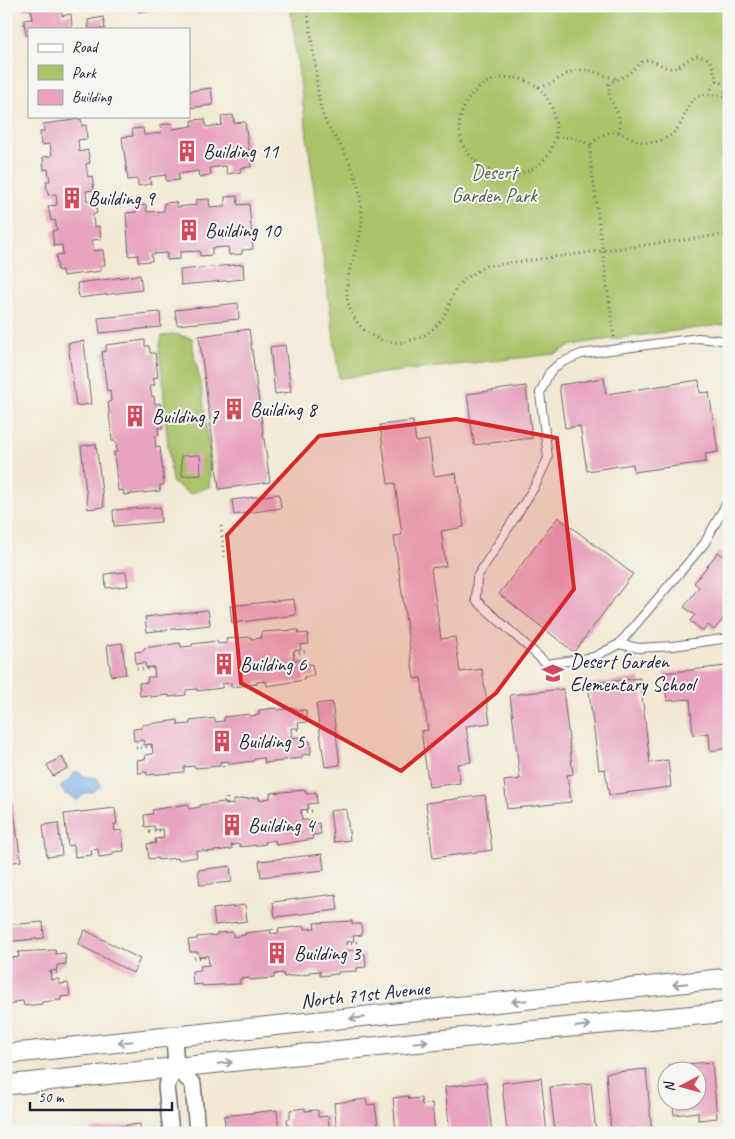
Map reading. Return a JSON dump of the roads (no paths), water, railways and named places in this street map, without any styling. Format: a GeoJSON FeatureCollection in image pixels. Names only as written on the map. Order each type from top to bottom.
{"type":"FeatureCollection","features":[{"type":"Feature","properties":{"kind":"street","name":"North 71st Avenue"},"geometry":{"type":"LineString","coordinates":[[6,1054],[729,978]]}},
{"type":"Feature","properties":{"kind":"street"},"geometry":{"type":"LineString","coordinates":[[6,1085],[729,1012]]}},
{"type":"Feature","properties":{"kind":"street"},"geometry":{"type":"LineString","coordinates":[[171,1133],[166,1086],[176,1068],[174,1036]]}},
{"type":"Feature","properties":{"kind":"street"},"geometry":{"type":"LineString","coordinates":[[176,1068],[193,1084],[198,1133]]}},
{"type":"Feature","properties":{"kind":"lane"},"geometry":{"type":"LineString","coordinates":[[729,341],[698,338],[581,354],[560,363],[549,373],[540,393],[548,458],[536,486],[477,577],[476,600],[546,664],[594,657],[619,644],[704,544],[729,498]]}},
{"type":"Feature","properties":{"kind":"lane"},"geometry":{"type":"LineString","coordinates":[[619,644],[639,648],[664,647],[729,638]]}},
{"type":"Feature","properties":{"kind":"water"},"geometry":{"type":"Polygon","coordinates":[[[75,772],[97,778],[100,787],[93,792],[85,793],[77,801],[72,796],[65,794],[61,788],[62,785],[70,780],[75,772]]]}},
{"type":"Feature","properties":{"kind":"place","name":"Building 11"},"geometry":{"type":"Point","coordinates":[187,151]}},
{"type":"Feature","properties":{"kind":"place","name":"Building 9"},"geometry":{"type":"Point","coordinates":[72,198]}},
{"type":"Feature","properties":{"kind":"place","name":"Building 10"},"geometry":{"type":"Point","coordinates":[189,230]}},
{"type":"Feature","properties":{"kind":"place","name":"Building 8"},"geometry":{"type":"Point","coordinates":[234,409]}},
{"type":"Feature","properties":{"kind":"place","name":"Building 7"},"geometry":{"type":"Point","coordinates":[135,416]}},
{"type":"Feature","properties":{"kind":"place","name":"Building 6"},"geometry":{"type":"Point","coordinates":[224,664]}},
{"type":"Feature","properties":{"kind":"place","name":"Desert Garden Elementary School"},"geometry":{"type":"Point","coordinates":[553,673]}},
{"type":"Feature","properties":{"kind":"place","name":"Building 5"},"geometry":{"type":"Point","coordinates":[222,741]}},
{"type":"Feature","properties":{"kind":"place","name":"Building 4"},"geometry":{"type":"Point","coordinates":[232,825]}},
{"type":"Feature","properties":{"kind":"place","name":"Building 3"},"geometry":{"type":"Point","coordinates":[277,953]}},
{"type":"Feature","properties":{"kind":"park label","name":"Desert Garden Park"},"geometry":{"type":"Point","coordinates":[494,184]}}]}
